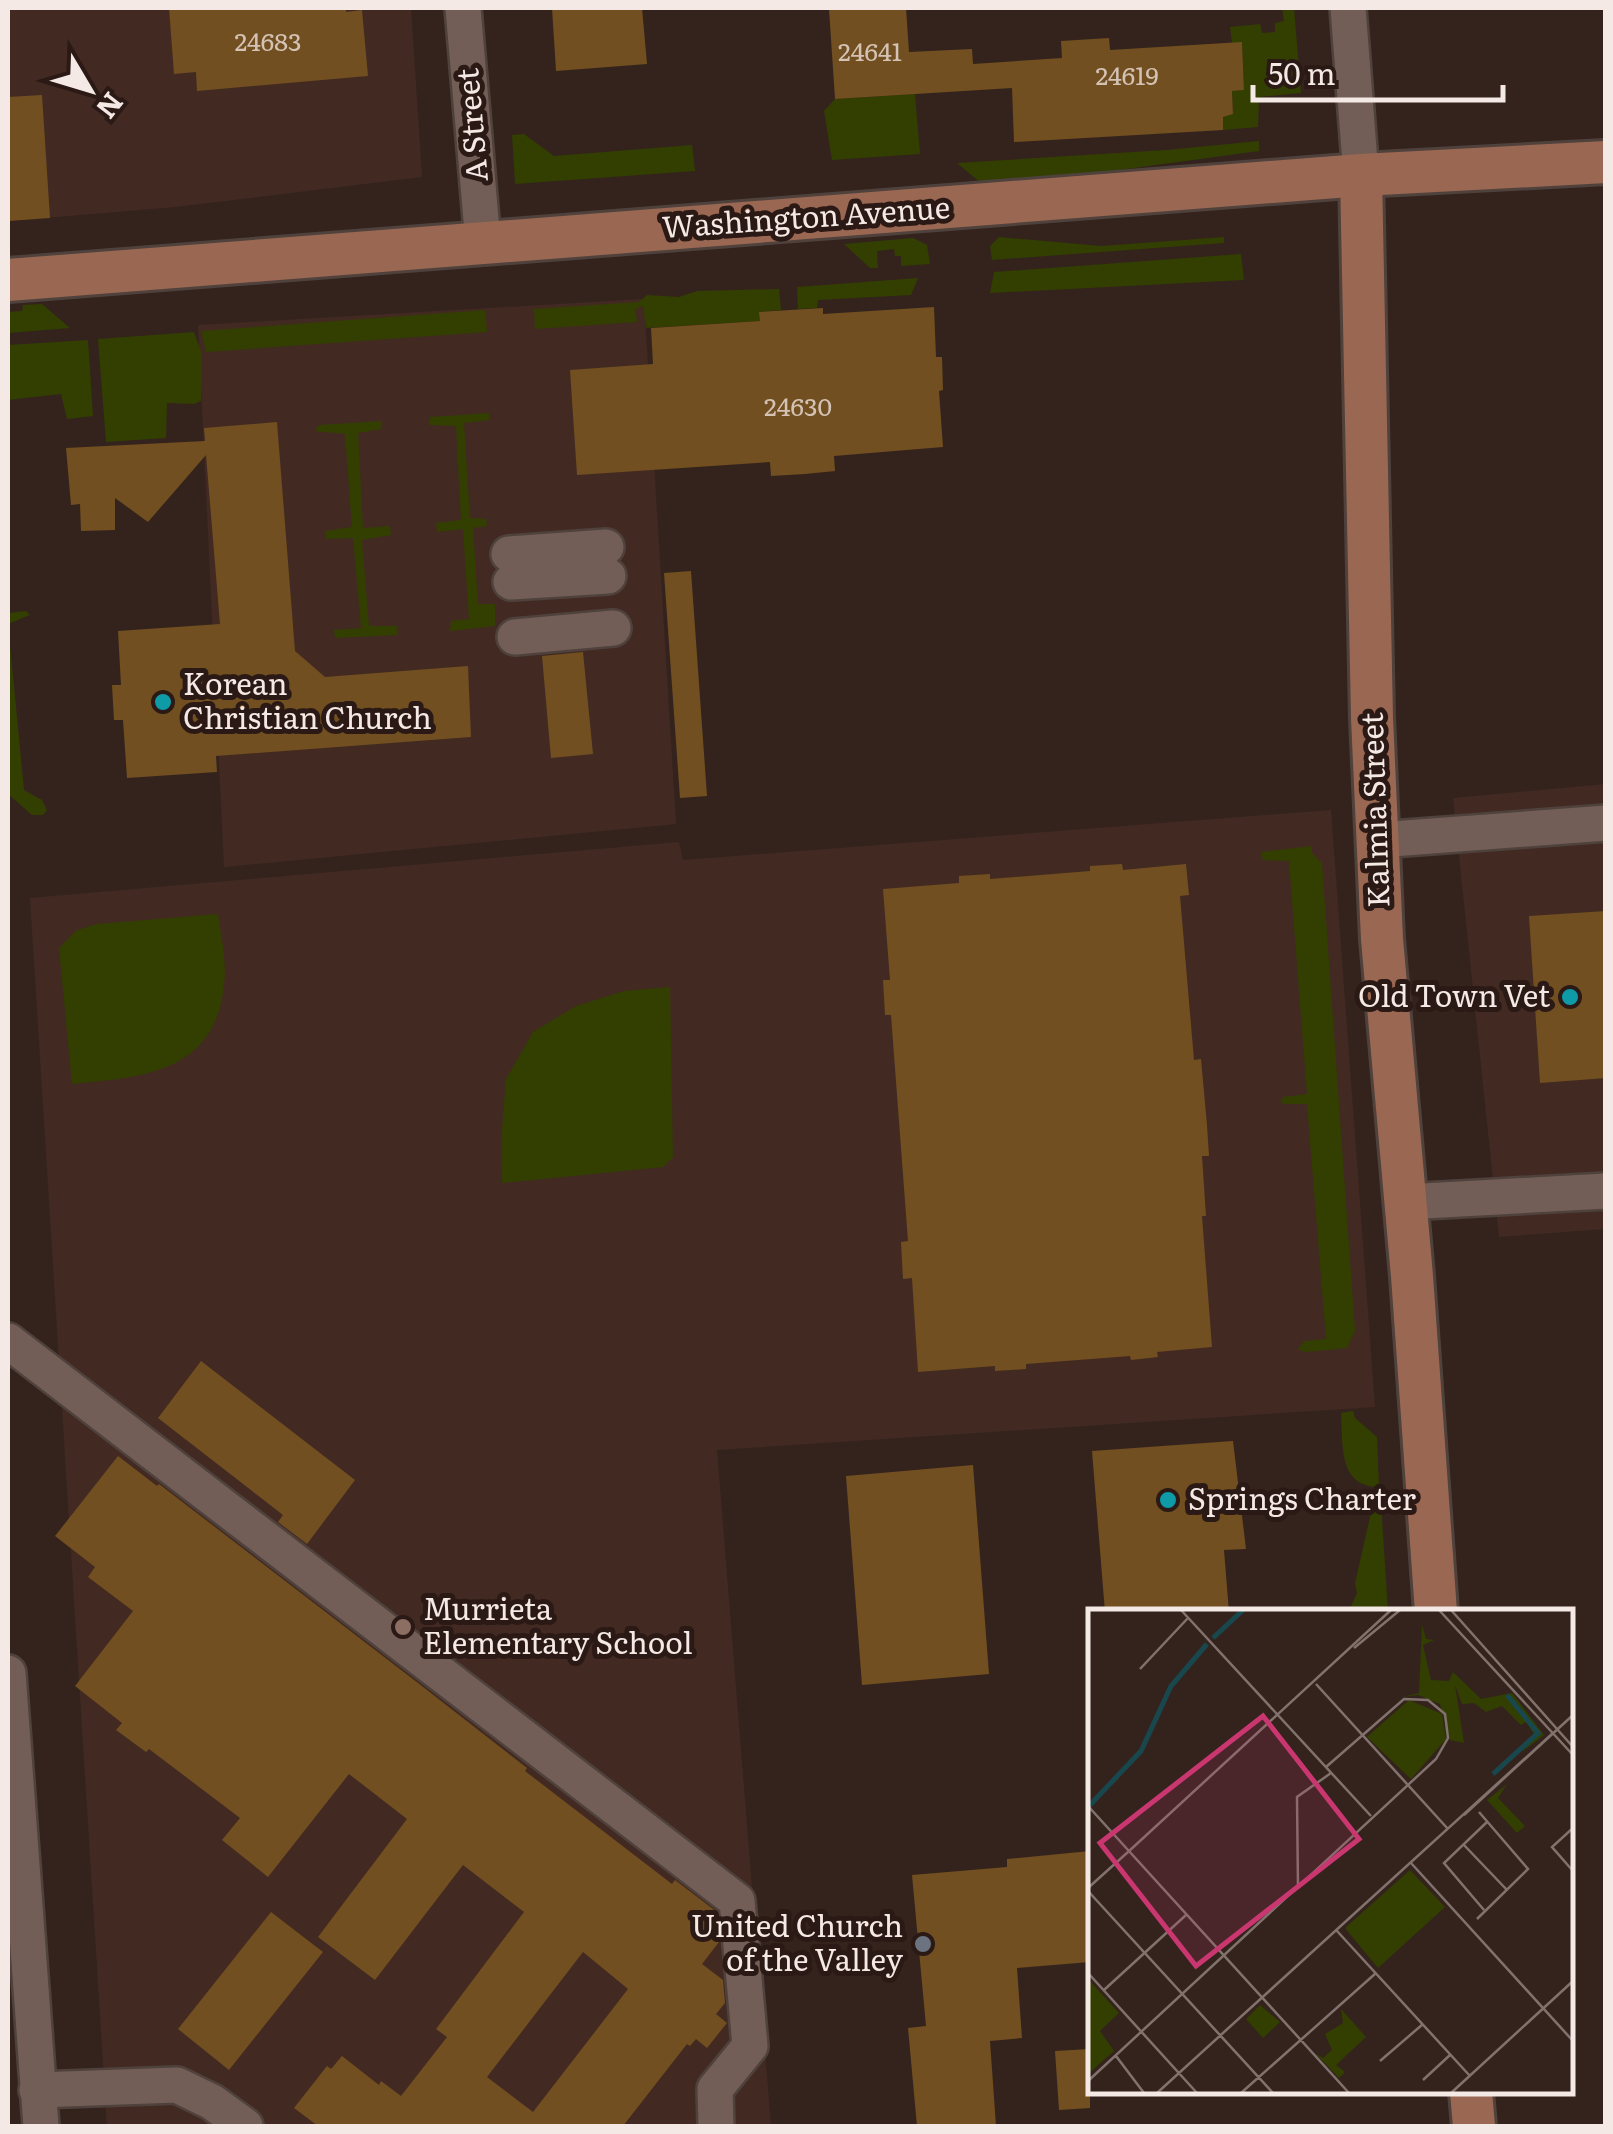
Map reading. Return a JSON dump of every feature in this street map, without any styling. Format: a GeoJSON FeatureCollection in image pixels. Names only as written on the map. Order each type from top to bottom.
{"type":"FeatureCollection","features":[{"type":"Feature","properties":{"kind":"main road","name":"Washington Avenue"},"geometry":{"type":"LineString","coordinates":[[8,280],[1361,174],[1606,162]]}},
{"type":"Feature","properties":{"kind":"main road","name":"Kalmia Street"},"geometry":{"type":"LineString","coordinates":[[1361,174],[1382,939],[1436,1609]]}},
{"type":"Feature","properties":{"kind":"main road"},"geometry":{"type":"LineString","coordinates":[[1472,2094],[1474,2126]]}},
{"type":"Feature","properties":{"kind":"street","name":"A Street"},"geometry":{"type":"LineString","coordinates":[[463,8],[483,243]]}},
{"type":"Feature","properties":{"kind":"street","name":"Kalmia Street"},"geometry":{"type":"LineString","coordinates":[[1348,8],[1361,174]]}},
{"type":"Feature","properties":{"kind":"street"},"geometry":{"type":"LineString","coordinates":[[610,589],[512,596],[610,589]]}},
{"type":"Feature","properties":{"kind":"street"},"geometry":{"type":"LineString","coordinates":[[1378,840],[1606,822]]}},
{"type":"Feature","properties":{"kind":"street"},"geometry":{"type":"LineString","coordinates":[[1405,1202],[1606,1191]]}},
{"type":"Feature","properties":{"kind":"street"},"geometry":{"type":"LineString","coordinates":[[8,1341],[737,1901],[750,2046],[715,2088],[716,2126]]}},
{"type":"Feature","properties":{"kind":"street"},"geometry":{"type":"LineString","coordinates":[[8,1673],[40,2126]]}},
{"type":"Feature","properties":{"kind":"street"},"geometry":{"type":"LineString","coordinates":[[37,2090],[176,2085],[212,2102],[245,2126]]}},
{"type":"Feature","properties":{"kind":"shaded area"},"geometry":{"type":"Polygon","coordinates":[[[8,8],[411,8],[422,177],[175,207],[8,221],[8,8]]]}},
{"type":"Feature","properties":{"kind":"shaded area"},"geometry":{"type":"Polygon","coordinates":[[[644,299],[676,824],[224,867],[198,325],[644,299]]]}},
{"type":"Feature","properties":{"kind":"shaded area"},"geometry":{"type":"Polygon","coordinates":[[[1605,784],[1605,1229],[1499,1237],[1453,798],[1605,784]]]}},
{"type":"Feature","properties":{"kind":"shaded area","name":"Murrieta Elementary School"},"geometry":{"type":"Polygon","coordinates":[[[1331,810],[1375,1407],[717,1450],[771,2126],[107,2126],[30,898],[679,842],[683,860],[1331,810]]]}},
{"type":"Feature","properties":{"kind":"green space"},"geometry":{"type":"Polygon","coordinates":[[[1282,8],[1294,8],[1301,93],[1259,97],[1258,127],[1223,130],[1223,117],[1233,113],[1232,91],[1244,90],[1242,43],[1232,43],[1230,27],[1260,24],[1262,33],[1275,32],[1275,23],[1284,21],[1282,8]]]}},
{"type":"Feature","properties":{"kind":"green space"},"geometry":{"type":"Polygon","coordinates":[[[915,94],[920,154],[832,160],[824,111],[835,99],[915,94]]]}},
{"type":"Feature","properties":{"kind":"green space"},"geometry":{"type":"Polygon","coordinates":[[[524,134],[554,156],[692,145],[695,171],[515,184],[512,135],[524,134]]]}},
{"type":"Feature","properties":{"kind":"green space"},"geometry":{"type":"Polygon","coordinates":[[[1259,141],[1259,151],[987,188],[957,163],[1166,150],[1259,141]]]}},
{"type":"Feature","properties":{"kind":"green space"},"geometry":{"type":"Polygon","coordinates":[[[999,237],[1101,246],[1224,237],[1224,243],[992,260],[990,246],[999,237]]]}},
{"type":"Feature","properties":{"kind":"green space"},"geometry":{"type":"Polygon","coordinates":[[[913,238],[927,245],[930,264],[901,266],[901,256],[895,256],[894,249],[877,251],[878,268],[870,268],[844,244],[913,238]]]}},
{"type":"Feature","properties":{"kind":"green space"},"geometry":{"type":"Polygon","coordinates":[[[1241,254],[1244,280],[990,293],[994,272],[1241,254]]]}},
{"type":"Feature","properties":{"kind":"green space"},"geometry":{"type":"Polygon","coordinates":[[[918,278],[911,295],[818,300],[817,308],[798,309],[797,287],[918,278]]]}},
{"type":"Feature","properties":{"kind":"green space"},"geometry":{"type":"Polygon","coordinates":[[[779,289],[781,310],[760,312],[760,321],[646,328],[643,306],[635,309],[637,322],[535,329],[534,309],[639,302],[647,295],[679,297],[697,291],[779,289]]]}},
{"type":"Feature","properties":{"kind":"green space"},"geometry":{"type":"Polygon","coordinates":[[[42,304],[70,328],[8,333],[8,312],[22,311],[23,305],[42,304]]]}},
{"type":"Feature","properties":{"kind":"green space"},"geometry":{"type":"Polygon","coordinates":[[[485,310],[487,332],[206,352],[201,331],[485,310]]]}},
{"type":"Feature","properties":{"kind":"green space"},"geometry":{"type":"Polygon","coordinates":[[[194,332],[202,354],[201,401],[167,403],[166,438],[106,442],[98,339],[194,332]]]}},
{"type":"Feature","properties":{"kind":"green space"},"geometry":{"type":"Polygon","coordinates":[[[88,340],[93,416],[67,419],[61,394],[8,400],[8,345],[88,340]]]}},
{"type":"Feature","properties":{"kind":"green space"},"geometry":{"type":"Polygon","coordinates":[[[489,413],[489,420],[464,423],[470,518],[486,519],[487,526],[473,528],[478,604],[495,604],[495,626],[450,631],[451,621],[469,619],[463,529],[437,532],[436,523],[461,520],[456,426],[429,425],[430,417],[489,413]]]}},
{"type":"Feature","properties":{"kind":"green space"},"geometry":{"type":"Polygon","coordinates":[[[382,421],[381,429],[358,433],[363,528],[390,526],[391,535],[362,540],[369,626],[397,626],[397,635],[335,638],[334,630],[361,628],[353,538],[326,539],[325,531],[352,527],[345,434],[315,431],[319,425],[382,421]]]}},
{"type":"Feature","properties":{"kind":"green space"},"geometry":{"type":"Polygon","coordinates":[[[26,611],[30,615],[8,624],[8,613],[26,611]]]}},
{"type":"Feature","properties":{"kind":"green space"},"geometry":{"type":"Polygon","coordinates":[[[8,624],[24,790],[42,800],[47,810],[43,815],[32,815],[8,794],[8,624]]]}},
{"type":"Feature","properties":{"kind":"green space"},"geometry":{"type":"Polygon","coordinates":[[[1311,846],[1322,863],[1355,1331],[1347,1348],[1305,1352],[1298,1349],[1304,1341],[1326,1339],[1307,1104],[1281,1101],[1283,1097],[1307,1094],[1289,861],[1263,860],[1261,852],[1311,846]]]}},
{"type":"Feature","properties":{"kind":"green space"},"geometry":{"type":"Polygon","coordinates":[[[218,914],[224,985],[218,1014],[206,1037],[191,1053],[149,1073],[72,1084],[59,948],[77,930],[97,924],[218,914]]]}},
{"type":"Feature","properties":{"kind":"green space"},"geometry":{"type":"Polygon","coordinates":[[[670,987],[673,1157],[663,1167],[502,1183],[506,1079],[533,1032],[576,1006],[624,991],[670,987]]]}},
{"type":"Feature","properties":{"kind":"green space"},"geometry":{"type":"Polygon","coordinates":[[[1353,1411],[1355,1418],[1377,1437],[1379,1487],[1356,1480],[1345,1462],[1341,1413],[1353,1411]]]}},
{"type":"Feature","properties":{"kind":"green space"},"geometry":{"type":"Polygon","coordinates":[[[1373,1504],[1381,1504],[1388,1609],[1350,1609],[1357,1593],[1355,1583],[1373,1504]]]}},
{"type":"Feature","properties":{"kind":"building"},"geometry":{"type":"Polygon","coordinates":[[[169,8],[362,10],[368,76],[197,91],[196,72],[174,74],[169,8]]]}},
{"type":"Feature","properties":{"kind":"building"},"geometry":{"type":"Polygon","coordinates":[[[552,8],[642,8],[647,64],[556,71],[552,8]]]}},
{"type":"Feature","properties":{"kind":"building"},"geometry":{"type":"Polygon","coordinates":[[[906,8],[909,52],[972,49],[973,64],[1062,58],[1061,41],[1109,38],[1110,50],[1242,42],[1244,90],[1232,91],[1233,114],[1223,117],[1223,130],[1014,142],[1012,88],[835,99],[829,9],[906,8]]]}},
{"type":"Feature","properties":{"kind":"building"},"geometry":{"type":"Polygon","coordinates":[[[42,95],[50,218],[8,221],[8,97],[42,95]]]}},
{"type":"Feature","properties":{"kind":"building"},"geometry":{"type":"Polygon","coordinates":[[[934,307],[936,357],[942,357],[943,390],[939,391],[943,447],[834,456],[835,471],[805,474],[771,476],[770,462],[577,475],[570,370],[653,364],[651,328],[760,321],[759,312],[823,308],[823,314],[934,307]]]}},
{"type":"Feature","properties":{"kind":"building"},"geometry":{"type":"Polygon","coordinates":[[[277,422],[295,651],[325,677],[468,666],[471,737],[216,756],[217,772],[127,778],[123,720],[114,720],[112,685],[121,685],[118,631],[220,624],[206,455],[148,522],[115,498],[115,530],[81,531],[80,504],[71,505],[66,448],[205,441],[204,428],[277,422]]]}},
{"type":"Feature","properties":{"kind":"building"},"geometry":{"type":"Polygon","coordinates":[[[691,571],[707,796],[680,798],[664,573],[691,571]]]}},
{"type":"Feature","properties":{"kind":"building"},"geometry":{"type":"Polygon","coordinates":[[[583,652],[593,754],[551,758],[542,656],[583,652]]]}},
{"type":"Feature","properties":{"kind":"building"},"geometry":{"type":"Polygon","coordinates":[[[1122,864],[1123,870],[1186,864],[1189,895],[1180,896],[1194,1060],[1201,1059],[1207,1125],[1209,1156],[1202,1156],[1206,1216],[1202,1216],[1212,1347],[1157,1352],[1158,1357],[1131,1360],[1130,1356],[1026,1364],[1026,1369],[995,1371],[995,1366],[918,1372],[912,1278],[903,1279],[901,1242],[908,1241],[891,1015],[885,1015],[883,980],[890,980],[883,889],[959,883],[959,876],[990,874],[990,879],[1090,871],[1090,866],[1122,864]]]}},
{"type":"Feature","properties":{"kind":"building","name":"Old Town Vet"},"geometry":{"type":"Polygon","coordinates":[[[1606,911],[1606,1078],[1540,1083],[1529,916],[1606,911]]]}},
{"type":"Feature","properties":{"kind":"building"},"geometry":{"type":"Polygon","coordinates":[[[201,1361],[355,1480],[307,1544],[278,1522],[283,1515],[158,1418],[201,1361]]]}},
{"type":"Feature","properties":{"kind":"building","name":"Springs Charter"},"geometry":{"type":"Polygon","coordinates":[[[1233,1441],[1246,1549],[1224,1550],[1229,1609],[1105,1609],[1092,1451],[1233,1441]]]}},
{"type":"Feature","properties":{"kind":"building"},"geometry":{"type":"Polygon","coordinates":[[[118,1456],[159,1484],[672,1884],[675,1880],[717,1912],[719,1942],[702,1964],[723,1980],[725,2003],[716,2014],[727,2023],[707,2048],[696,2039],[690,2046],[687,2044],[623,2126],[318,2126],[294,2108],[327,2066],[331,2069],[342,2056],[379,2085],[381,2081],[401,2096],[447,2037],[436,2029],[524,1912],[463,1865],[375,1980],[318,1937],[407,1819],[349,1774],[268,1877],[222,1840],[240,1818],[149,1749],[146,1752],[116,1730],[122,1723],[75,1686],[133,1611],[88,1577],[95,1567],[55,1536],[118,1456]],[[583,1952],[487,2077],[533,2112],[628,1989],[583,1952]]]}},
{"type":"Feature","properties":{"kind":"building"},"geometry":{"type":"Polygon","coordinates":[[[973,1465],[989,1674],[862,1685],[846,1476],[973,1465]]]}},
{"type":"Feature","properties":{"kind":"building"},"geometry":{"type":"Polygon","coordinates":[[[1088,1851],[1088,1962],[1017,1968],[1022,2038],[990,2041],[996,2126],[917,2126],[908,2028],[926,2026],[912,1875],[1007,1867],[1007,1859],[1088,1851]]]}},
{"type":"Feature","properties":{"kind":"building"},"geometry":{"type":"Polygon","coordinates":[[[271,1912],[323,1952],[229,2070],[178,2029],[271,1912]]]}},
{"type":"Feature","properties":{"kind":"building"},"geometry":{"type":"Polygon","coordinates":[[[1088,2049],[1090,2108],[1059,2110],[1055,2051],[1088,2049]]]}},
{"type":"Feature","properties":{"kind":"place","name":"Korean Christian Church"},"geometry":{"type":"Point","coordinates":[163,702]}},
{"type":"Feature","properties":{"kind":"place","name":"Old Town Vet"},"geometry":{"type":"Point","coordinates":[1570,997]}},
{"type":"Feature","properties":{"kind":"place","name":"Springs Charter"},"geometry":{"type":"Point","coordinates":[1168,1500]}},
{"type":"Feature","properties":{"kind":"place","name":"Murrieta Elementary School"},"geometry":{"type":"Point","coordinates":[403,1627]}},
{"type":"Feature","properties":{"kind":"place","name":"United Church of the Valley"},"geometry":{"type":"Point","coordinates":[923,1944]}}]}
